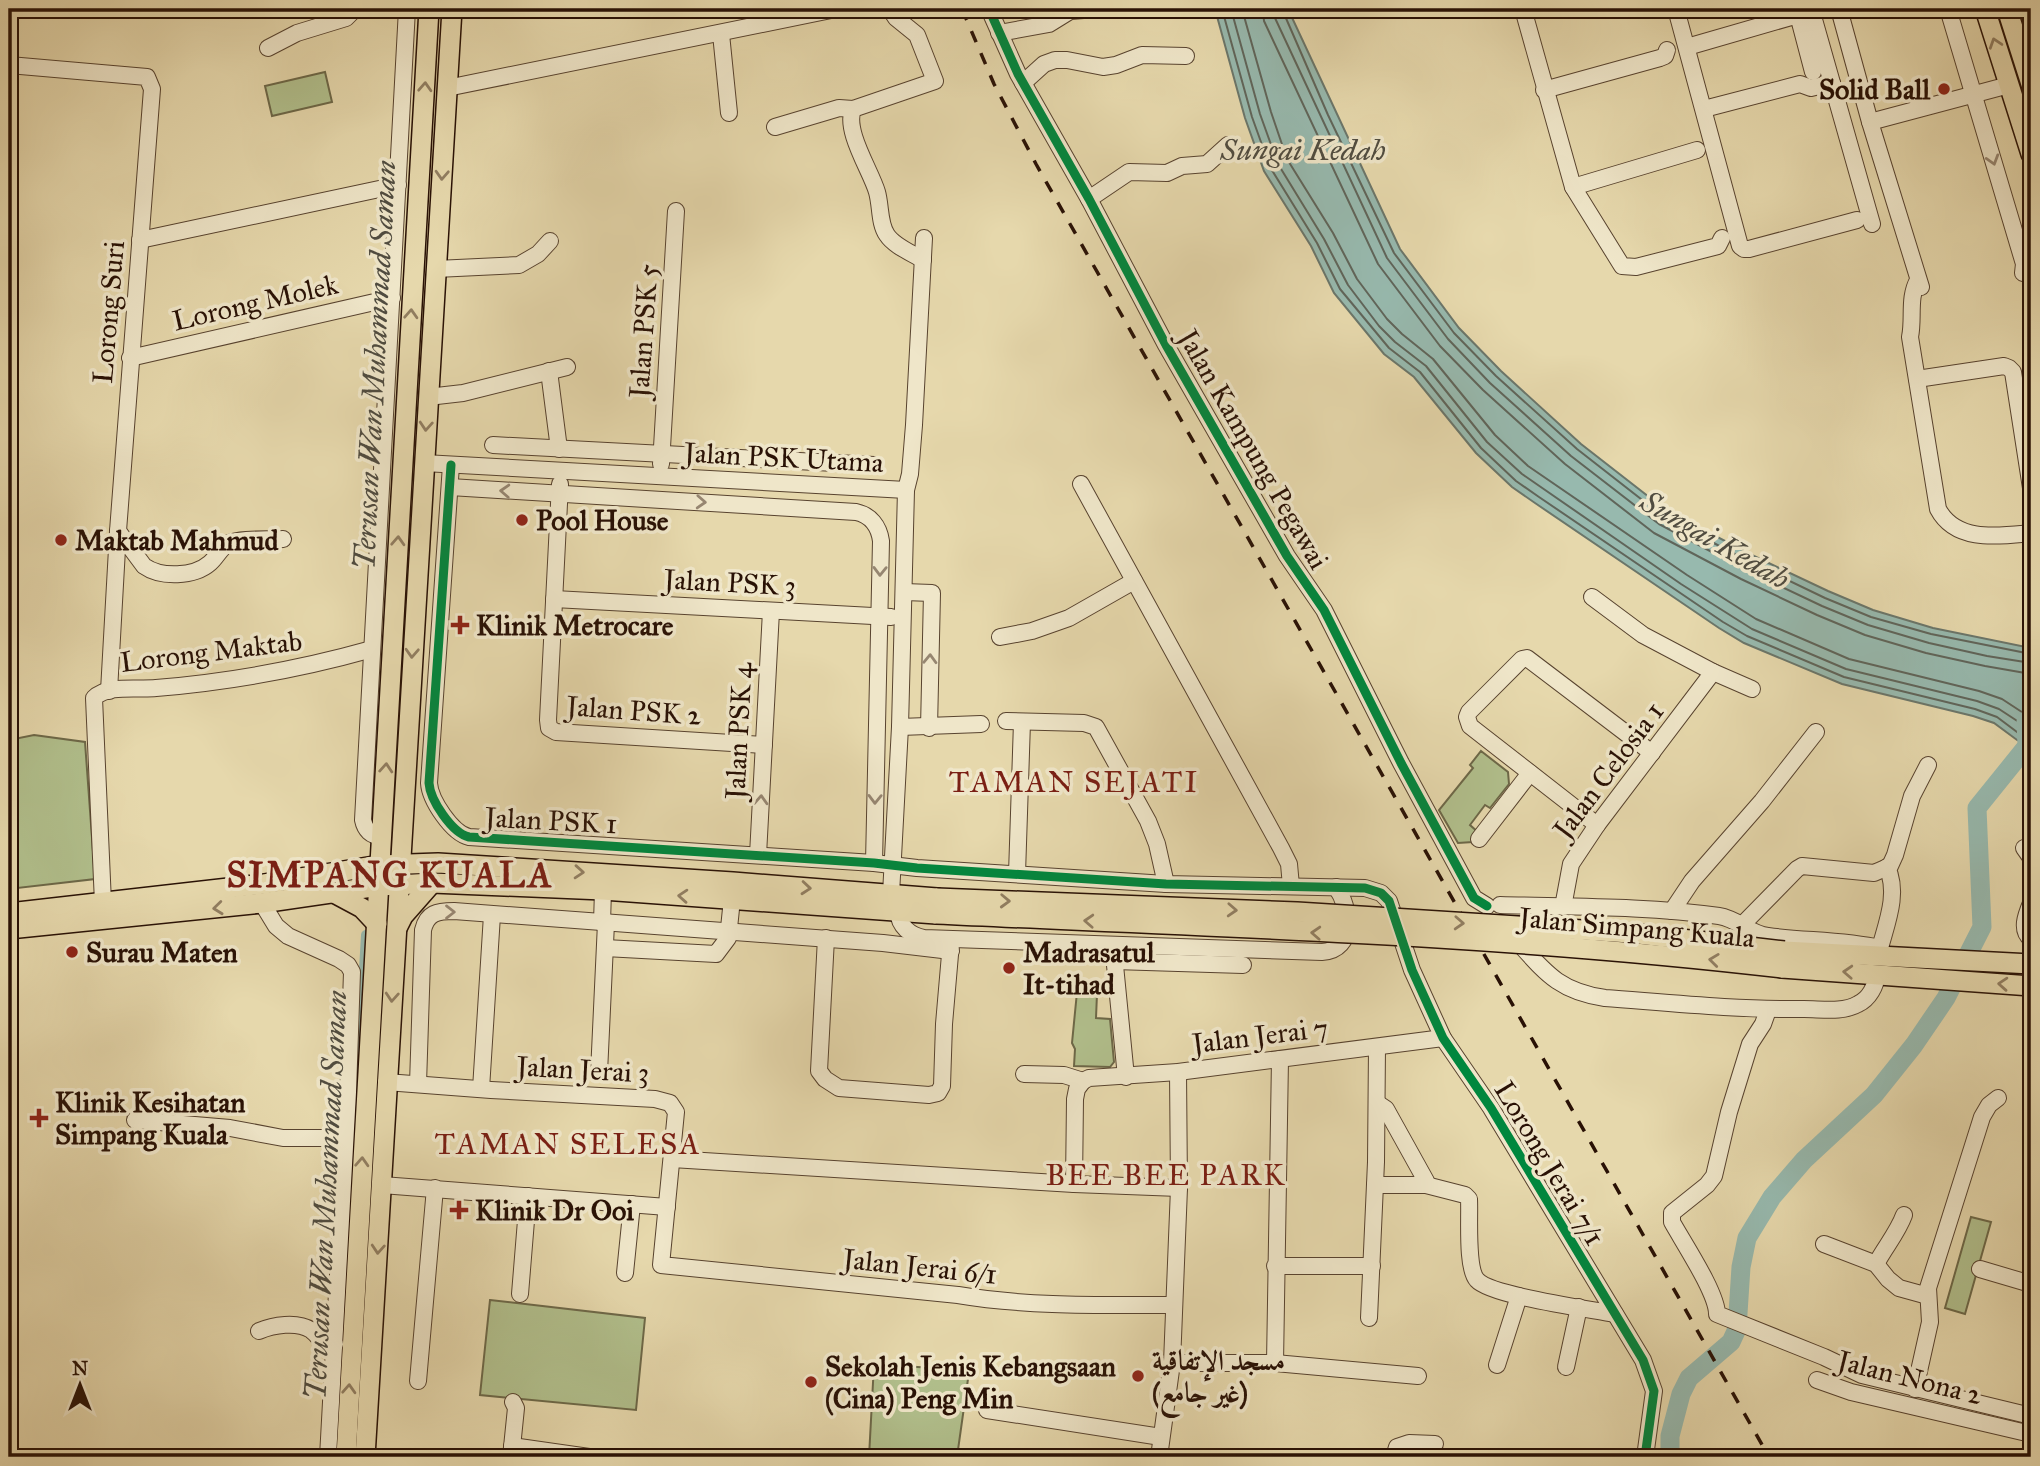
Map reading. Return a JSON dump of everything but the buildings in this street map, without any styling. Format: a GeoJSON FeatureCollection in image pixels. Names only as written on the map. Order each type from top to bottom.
{"type":"FeatureCollection","features":[{"type":"Feature","properties":{"kind":"main road"},"geometry":{"type":"LineString","coordinates":[[389,865],[381,836],[429,9]]}},
{"type":"Feature","properties":{"kind":"main road"},"geometry":{"type":"LineString","coordinates":[[365,1457],[397,929],[389,885],[389,865],[402,817],[452,9]]}},
{"type":"Feature","properties":{"kind":"main road"},"geometry":{"type":"LineString","coordinates":[[1985,9],[2031,154]]}},
{"type":"Feature","properties":{"kind":"main road"},"geometry":{"type":"LineString","coordinates":[[2007,9],[2031,84]]}},
{"type":"Feature","properties":{"kind":"main road"},"geometry":{"type":"LineString","coordinates":[[402,817],[409,837],[420,852],[438,863]]}},
{"type":"Feature","properties":{"kind":"main road"},"geometry":{"type":"LineString","coordinates":[[343,872],[357,864],[381,836]]}},
{"type":"Feature","properties":{"kind":"main road","name":"Jalan Simpang Kuala"},"geometry":{"type":"LineString","coordinates":[[9,913],[389,865],[438,863],[936,906],[1297,912],[1630,933],[1783,960],[1880,960],[1941,970],[1977,972],[2031,986]]}},
{"type":"Feature","properties":{"kind":"main road"},"geometry":{"type":"LineString","coordinates":[[397,929],[403,916],[432,883]]}},
{"type":"Feature","properties":{"kind":"main road","name":"Jalan Simpang Kuala"},"geometry":{"type":"LineString","coordinates":[[9,929],[262,903],[389,885],[432,883],[603,890],[732,899],[895,903]]}},
{"type":"Feature","properties":{"kind":"main road"},"geometry":{"type":"LineString","coordinates":[[346,1457],[377,924],[389,885]]}},
{"type":"Feature","properties":{"kind":"main road"},"geometry":{"type":"LineString","coordinates":[[334,893],[362,908],[377,924]]}},
{"type":"Feature","properties":{"kind":"main road","name":"Jalan Simpang Kuala"},"geometry":{"type":"LineString","coordinates":[[1977,972],[2031,964]]}},
{"type":"Feature","properties":{"kind":"street"},"geometry":{"type":"LineString","coordinates":[[268,48],[298,33],[346,19],[355,9]]}},
{"type":"Feature","properties":{"kind":"street"},"geometry":{"type":"LineString","coordinates":[[381,836],[367,830],[363,820],[407,9]]}},
{"type":"Feature","properties":{"kind":"street"},"geometry":{"type":"LineString","coordinates":[[447,88],[836,9]]}},
{"type":"Feature","properties":{"kind":"street"},"geometry":{"type":"LineString","coordinates":[[775,127],[839,108],[853,109],[935,81],[917,35],[897,19],[890,9]]}},
{"type":"Feature","properties":{"kind":"street","name":"Jalan Kampung Pegawai"},"geometry":{"type":"LineString","coordinates":[[989,9],[1023,83],[1089,199],[1166,345],[1287,556],[1324,610],[1401,763],[1475,898],[1495,910],[1545,973],[1581,995],[1605,998],[1768,1010],[1843,1010],[1867,998],[1874,986],[1892,896],[1892,880],[1887,867]]}},
{"type":"Feature","properties":{"kind":"street"},"geometry":{"type":"LineString","coordinates":[[999,33],[1049,24],[1070,11],[1097,9]]}},
{"type":"Feature","properties":{"kind":"street"},"geometry":{"type":"LineString","coordinates":[[1523,9],[1573,187],[1622,266],[1636,267],[1718,246],[1723,238]]}},
{"type":"Feature","properties":{"kind":"street"},"geometry":{"type":"LineString","coordinates":[[1676,9],[1740,246],[1744,249],[1865,222],[1824,74],[1802,11],[1687,47]]}},
{"type":"Feature","properties":{"kind":"street"},"geometry":{"type":"LineString","coordinates":[[1839,9],[1920,284],[1913,290],[1910,337],[1938,509],[1952,526],[1984,536],[2031,533]]}},
{"type":"Feature","properties":{"kind":"street"},"geometry":{"type":"LineString","coordinates":[[1948,9],[2024,264],[2023,274]]}},
{"type":"Feature","properties":{"kind":"street"},"geometry":{"type":"LineString","coordinates":[[721,34],[729,113]]}},
{"type":"Feature","properties":{"kind":"street"},"geometry":{"type":"LineString","coordinates":[[1544,90],[1660,58],[1665,56],[1667,50]]}},
{"type":"Feature","properties":{"kind":"street"},"geometry":{"type":"LineString","coordinates":[[1023,83],[1044,64],[1055,60],[1103,67],[1142,55],[1186,56]]}},
{"type":"Feature","properties":{"kind":"street","name":"Lorong Suri"},"geometry":{"type":"LineString","coordinates":[[9,65],[147,77],[152,89],[130,358],[108,691]]}},
{"type":"Feature","properties":{"kind":"street"},"geometry":{"type":"LineString","coordinates":[[1704,109],[1800,84],[1806,74],[1824,74]]}},
{"type":"Feature","properties":{"kind":"street"},"geometry":{"type":"LineString","coordinates":[[1871,122],[2009,85]]}},
{"type":"Feature","properties":{"kind":"street"},"geometry":{"type":"LineString","coordinates":[[853,109],[851,117],[855,137],[877,193],[885,232],[893,241],[923,260]]}},
{"type":"Feature","properties":{"kind":"street"},"geometry":{"type":"LineString","coordinates":[[1089,199],[1129,172],[1167,173],[1182,166],[1207,164],[1228,145]]}},
{"type":"Feature","properties":{"kind":"street"},"geometry":{"type":"LineString","coordinates":[[1573,187],[1697,150]]}},
{"type":"Feature","properties":{"kind":"street"},"geometry":{"type":"LineString","coordinates":[[140,240],[398,184]]}},
{"type":"Feature","properties":{"kind":"street","name":"Jalan PSK 5"},"geometry":{"type":"LineString","coordinates":[[660,477],[676,211]]}},
{"type":"Feature","properties":{"kind":"street"},"geometry":{"type":"LineString","coordinates":[[906,490],[912,450],[924,238]]}},
{"type":"Feature","properties":{"kind":"street"},"geometry":{"type":"LineString","coordinates":[[436,269],[519,265],[538,254],[550,241]]}},
{"type":"Feature","properties":{"kind":"street","name":"Lorong Molek"},"geometry":{"type":"LineString","coordinates":[[130,358],[392,298]]}},
{"type":"Feature","properties":{"kind":"street"},"geometry":{"type":"LineString","coordinates":[[428,397],[464,393],[568,366]]}},
{"type":"Feature","properties":{"kind":"street"},"geometry":{"type":"LineString","coordinates":[[1917,379],[2004,366],[2009,368],[2013,372],[2031,488]]}},
{"type":"Feature","properties":{"kind":"street"},"geometry":{"type":"LineString","coordinates":[[549,371],[559,449]]}},
{"type":"Feature","properties":{"kind":"street"},"geometry":{"type":"LineString","coordinates":[[493,445],[874,465]]}},
{"type":"Feature","properties":{"kind":"street","name":"Jalan PSK Utama"},"geometry":{"type":"LineString","coordinates":[[424,463],[906,490],[900,727],[893,864],[895,903]]}},
{"type":"Feature","properties":{"kind":"street","name":"Jalan PSK 1"},"geometry":{"type":"LineString","coordinates":[[451,465],[429,783],[432,799],[458,832],[469,837],[1166,884]]}},
{"type":"Feature","properties":{"kind":"street","name":"Jalan PSK 2"},"geometry":{"type":"LineString","coordinates":[[561,471],[548,720],[552,731],[764,745]]}},
{"type":"Feature","properties":{"kind":"street"},"geometry":{"type":"LineString","coordinates":[[1081,484],[1282,848],[1289,864],[1291,886]]}},
{"type":"Feature","properties":{"kind":"street"},"geometry":{"type":"LineString","coordinates":[[450,487],[863,513],[868,516],[880,534],[874,863]]}},
{"type":"Feature","properties":{"kind":"street"},"geometry":{"type":"LineString","coordinates":[[118,531],[144,566],[149,570],[167,573],[191,573],[202,569],[213,561],[223,547],[232,542],[283,539]]}},
{"type":"Feature","properties":{"kind":"street"},"geometry":{"type":"LineString","coordinates":[[1000,637],[1032,631],[1069,618],[1135,581]]}},
{"type":"Feature","properties":{"kind":"street"},"geometry":{"type":"LineString","coordinates":[[904,592],[932,593],[929,728]]}},
{"type":"Feature","properties":{"kind":"street"},"geometry":{"type":"LineString","coordinates":[[1592,597],[1643,635],[1752,689]]}},
{"type":"Feature","properties":{"kind":"street","name":"Jalan PSK 3"},"geometry":{"type":"LineString","coordinates":[[554,599],[903,618]]}},
{"type":"Feature","properties":{"kind":"street","name":"Jalan PSK 4"},"geometry":{"type":"LineString","coordinates":[[758,855],[771,611]]}},
{"type":"Feature","properties":{"kind":"street","name":"Lorong Maktab"},"geometry":{"type":"LineString","coordinates":[[103,903],[94,698],[108,691],[154,689],[235,679],[324,662],[372,649]]}},
{"type":"Feature","properties":{"kind":"street"},"geometry":{"type":"LineString","coordinates":[[1597,825],[1470,726],[1467,717],[1527,658],[1652,753]]}},
{"type":"Feature","properties":{"kind":"street","name":"Jalan Celosia 1"},"geometry":{"type":"LineString","coordinates":[[1563,906],[1571,864],[1597,825],[1713,672]]}},
{"type":"Feature","properties":{"kind":"street"},"geometry":{"type":"LineString","coordinates":[[1017,874],[1014,721],[1084,723],[1096,727],[1148,821],[1157,844],[1166,884]]}},
{"type":"Feature","properties":{"kind":"street"},"geometry":{"type":"LineString","coordinates":[[900,727],[981,724]]}},
{"type":"Feature","properties":{"kind":"street"},"geometry":{"type":"LineString","coordinates":[[1672,911],[1698,874],[1762,801],[1816,732]]}},
{"type":"Feature","properties":{"kind":"street"},"geometry":{"type":"LineString","coordinates":[[1743,925],[1802,866],[1874,873],[1887,867],[1895,855],[1903,821],[1928,765]]}},
{"type":"Feature","properties":{"kind":"street"},"geometry":{"type":"LineString","coordinates":[[1479,839],[1530,773]]}},
{"type":"Feature","properties":{"kind":"street","name":"Lorong Jerai 7/1"},"geometry":{"type":"LineString","coordinates":[[1166,884],[1374,889],[1386,897],[1412,970],[1443,1038],[1491,1108],[1643,1360],[1654,1391],[1645,1457]]}},
{"type":"Feature","properties":{"kind":"street"},"geometry":{"type":"LineString","coordinates":[[1113,953],[1337,949],[1348,927],[1345,904],[1336,887]]}},
{"type":"Feature","properties":{"kind":"street"},"geometry":{"type":"LineString","coordinates":[[599,1073],[605,948],[603,890]]}},
{"type":"Feature","properties":{"kind":"street"},"geometry":{"type":"LineString","coordinates":[[605,948],[716,954],[725,944],[730,932],[732,899]]}},
{"type":"Feature","properties":{"kind":"street"},"geometry":{"type":"LineString","coordinates":[[262,903],[276,926],[288,936],[340,959],[352,972],[328,1457]]}},
{"type":"Feature","properties":{"kind":"street"},"geometry":{"type":"LineString","coordinates":[[895,903],[900,922],[914,936],[951,946]]}},
{"type":"Feature","properties":{"kind":"street"},"geometry":{"type":"LineString","coordinates":[[2031,903],[2025,933],[2031,939]]}},
{"type":"Feature","properties":{"kind":"street"},"geometry":{"type":"LineString","coordinates":[[1495,910],[1563,906],[1721,916],[1767,936],[1863,944],[1880,960]]}},
{"type":"Feature","properties":{"kind":"street"},"geometry":{"type":"LineString","coordinates":[[418,1084],[425,922],[430,915],[444,911],[826,939],[1113,953],[1243,965]]}},
{"type":"Feature","properties":{"kind":"street"},"geometry":{"type":"LineString","coordinates":[[481,1089],[492,915]]}},
{"type":"Feature","properties":{"kind":"street"},"geometry":{"type":"LineString","coordinates":[[826,939],[819,1071],[825,1079],[839,1088],[929,1095],[941,1090],[951,946]]}},
{"type":"Feature","properties":{"kind":"street"},"geometry":{"type":"LineString","coordinates":[[1113,953],[1126,1077]]}},
{"type":"Feature","properties":{"kind":"street"},"geometry":{"type":"LineString","coordinates":[[1768,1010],[1763,1024],[1750,1044],[1712,1181],[1672,1213],[1672,1222],[1721,1315],[1863,1375],[2031,1416]]}},
{"type":"Feature","properties":{"kind":"street","name":"Jalan Jerai 7"},"geometry":{"type":"LineString","coordinates":[[1024,1074],[1064,1075],[1083,1081],[1089,1078],[1178,1072],[1443,1038]]}},
{"type":"Feature","properties":{"kind":"street"},"geometry":{"type":"LineString","coordinates":[[1369,1318],[1377,1047]]}},
{"type":"Feature","properties":{"kind":"street"},"geometry":{"type":"LineString","coordinates":[[1275,1363],[1279,1059]]}},
{"type":"Feature","properties":{"kind":"street"},"geometry":{"type":"LineString","coordinates":[[1159,1457],[1172,1363],[1179,1188],[1178,1072]]}},
{"type":"Feature","properties":{"kind":"street"},"geometry":{"type":"LineString","coordinates":[[1074,1184],[1075,1099],[1077,1089],[1083,1081]]}},
{"type":"Feature","properties":{"kind":"street","name":"Jalan Jerai 3"},"geometry":{"type":"LineString","coordinates":[[386,1082],[665,1100],[676,1112],[672,1159]]}},
{"type":"Feature","properties":{"kind":"street"},"geometry":{"type":"LineString","coordinates":[[1915,1389],[1930,1322],[1928,1296],[1932,1276],[1982,1117],[1989,1104],[1998,1098]]}},
{"type":"Feature","properties":{"kind":"street"},"geometry":{"type":"LineString","coordinates":[[1377,1103],[1386,1110],[1426,1185]]}},
{"type":"Feature","properties":{"kind":"street"},"geometry":{"type":"LineString","coordinates":[[135,1121],[230,1128],[283,1138],[345,1138]]}},
{"type":"Feature","properties":{"kind":"street"},"geometry":{"type":"LineString","coordinates":[[382,1185],[667,1207],[672,1159],[1179,1188]]}},
{"type":"Feature","properties":{"kind":"street"},"geometry":{"type":"LineString","coordinates":[[1375,1185],[1426,1185],[1460,1192],[1469,1199],[1471,1267],[1477,1281],[1493,1289],[1519,1296],[1615,1314]]}},
{"type":"Feature","properties":{"kind":"street"},"geometry":{"type":"LineString","coordinates":[[418,1381],[435,1188]]}},
{"type":"Feature","properties":{"kind":"street"},"geometry":{"type":"LineString","coordinates":[[520,1294],[528,1196]]}},
{"type":"Feature","properties":{"kind":"street"},"geometry":{"type":"LineString","coordinates":[[625,1273],[632,1204]]}},
{"type":"Feature","properties":{"kind":"street","name":"Jalan Jerai 6/1"},"geometry":{"type":"LineString","coordinates":[[667,1207],[662,1265],[995,1301],[1174,1305]]}},
{"type":"Feature","properties":{"kind":"street"},"geometry":{"type":"LineString","coordinates":[[1876,1264],[1890,1237],[1900,1228],[1904,1215]]}},
{"type":"Feature","properties":{"kind":"street"},"geometry":{"type":"LineString","coordinates":[[1824,1244],[1876,1264],[1894,1285],[1906,1291],[1928,1296]]}},
{"type":"Feature","properties":{"kind":"street"},"geometry":{"type":"LineString","coordinates":[[1275,1266],[1372,1266]]}},
{"type":"Feature","properties":{"kind":"street"},"geometry":{"type":"LineString","coordinates":[[1980,1269],[2031,1284]]}},
{"type":"Feature","properties":{"kind":"street"},"geometry":{"type":"LineString","coordinates":[[1497,1365],[1519,1296]]}},
{"type":"Feature","properties":{"kind":"street"},"geometry":{"type":"LineString","coordinates":[[1566,1367],[1579,1307]]}},
{"type":"Feature","properties":{"kind":"street"},"geometry":{"type":"LineString","coordinates":[[259,1331],[276,1326],[299,1327],[310,1329],[321,1342],[335,1344]]}},
{"type":"Feature","properties":{"kind":"street"},"geometry":{"type":"LineString","coordinates":[[1172,1363],[1275,1363],[1418,1376]]}},
{"type":"Feature","properties":{"kind":"street","name":"Jalan Nona 2"},"geometry":{"type":"LineString","coordinates":[[1817,1380],[1851,1392],[2031,1434]]}},
{"type":"Feature","properties":{"kind":"street"},"geometry":{"type":"LineString","coordinates":[[513,1402],[516,1408],[512,1451],[590,1457]]}},
{"type":"Feature","properties":{"kind":"street"},"geometry":{"type":"LineString","coordinates":[[987,1410],[1161,1437]]}},
{"type":"Feature","properties":{"kind":"street"},"geometry":{"type":"LineString","coordinates":[[1394,1457],[1397,1447],[1402,1444],[1435,1444]]}},
{"type":"Feature","properties":{"kind":"green space"},"geometry":{"type":"Polygon","coordinates":[[[325,72],[332,102],[272,116],[265,86],[325,72]]]}},
{"type":"Feature","properties":{"kind":"green space"},"geometry":{"type":"Polygon","coordinates":[[[34,735],[85,742],[95,879],[9,889],[9,740],[34,735]]]}},
{"type":"Feature","properties":{"kind":"green space"},"geometry":{"type":"Polygon","coordinates":[[[1481,751],[1508,772],[1509,784],[1490,808],[1485,805],[1470,825],[1479,833],[1473,842],[1458,843],[1439,810],[1473,768],[1470,765],[1481,751]]]}},
{"type":"Feature","properties":{"kind":"green space"},"geometry":{"type":"Polygon","coordinates":[[[1077,992],[1097,994],[1096,1018],[1110,1019],[1114,1062],[1110,1067],[1074,1066],[1075,1049],[1072,1043],[1077,992]]]}},
{"type":"Feature","properties":{"kind":"green space"},"geometry":{"type":"Polygon","coordinates":[[[1971,1217],[1991,1222],[1965,1314],[1945,1308],[1971,1217]]]}},
{"type":"Feature","properties":{"kind":"green space"},"geometry":{"type":"Polygon","coordinates":[[[490,1300],[645,1318],[636,1410],[480,1395],[490,1300]]]}},
{"type":"Feature","properties":{"kind":"green space"},"geometry":{"type":"Polygon","coordinates":[[[874,1364],[961,1370],[968,1379],[957,1457],[869,1457],[874,1364]]]}},
{"type":"Feature","properties":{"kind":"water","name":"Sungai Kedah"},"geometry":{"type":"Polygon","coordinates":[[[1215,9],[1288,9],[1400,249],[1459,328],[1501,371],[1581,444],[1667,511],[1828,591],[1873,610],[1933,628],[2031,648],[2031,746],[2017,740],[1994,723],[1842,684],[1744,643],[1512,487],[1476,453],[1414,377],[1384,354],[1334,293],[1311,246],[1264,171],[1245,118],[1215,9]]]}},
{"type":"Feature","properties":{"kind":"waterway"},"geometry":{"type":"LineString","coordinates":[[1670,1457],[1670,1436],[1681,1394],[1689,1378],[1731,1342],[1737,1329],[1741,1267],[1747,1238],[1772,1197],[1804,1160],[1874,1095],[1914,1045],[1946,998],[1982,927],[1977,808],[2027,746],[2026,721]]}},
{"type":"Feature","properties":{"kind":"waterway","name":"Terusan Wan Muhammad Saman"},"geometry":{"type":"LineString","coordinates":[[336,1453],[366,935]]}},
{"type":"Feature","properties":{"kind":"railway"},"geometry":{"type":"LineString","coordinates":[[962,9],[994,84],[1036,164],[1769,1457]]}},
{"type":"Feature","properties":{"kind":"cycle path"},"geometry":{"type":"LineString","coordinates":[[989,9],[1018,74],[1089,199],[1166,345],[1287,556],[1324,610],[1401,763],[1474,898],[1487,906]]}},
{"type":"Feature","properties":{"kind":"cycle path"},"geometry":{"type":"LineString","coordinates":[[451,465],[429,783],[438,807],[449,823],[462,834],[469,837],[1166,884],[1365,888],[1381,893],[1389,901],[1412,970],[1443,1038],[1491,1108],[1643,1360],[1654,1391],[1645,1457]]}},
{"type":"Feature","properties":{"kind":"place","name":"Solid Ball"},"geometry":{"type":"Point","coordinates":[1944,89]}},
{"type":"Feature","properties":{"kind":"place","name":"Pool House"},"geometry":{"type":"Point","coordinates":[522,520]}},
{"type":"Feature","properties":{"kind":"place","name":"Maktab Mahmud"},"geometry":{"type":"Point","coordinates":[61,540]}},
{"type":"Feature","properties":{"kind":"place","name":"Klinik Metrocare"},"geometry":{"type":"Point","coordinates":[460,625]}},
{"type":"Feature","properties":{"kind":"place","name":"Surau Maten"},"geometry":{"type":"Point","coordinates":[72,952]}},
{"type":"Feature","properties":{"kind":"place","name":"Madrasatul It-tihad"},"geometry":{"type":"Point","coordinates":[1009,968]}},
{"type":"Feature","properties":{"kind":"place","name":"Klinik Kesihatan Simpang Kuala"},"geometry":{"type":"Point","coordinates":[39,1118]}},
{"type":"Feature","properties":{"kind":"place","name":"Klinik Dr Ooi"},"geometry":{"type":"Point","coordinates":[459,1210]}},
{"type":"Feature","properties":{"kind":"place","name":"مسجد الإتفاقية (غير جامع)"},"geometry":{"type":"Point","coordinates":[1138,1376]}},
{"type":"Feature","properties":{"kind":"place","name":"Sekolah Jenis Kebangsaan (Cina) Peng Min"},"geometry":{"type":"Point","coordinates":[811,1382]}},
{"type":"Feature","properties":{"kind":"district","name":"TAMAN SEJATI"},"geometry":{"type":"Point","coordinates":[1074,782]}},
{"type":"Feature","properties":{"kind":"district","name":"SIMPANG KUALA"},"geometry":{"type":"Point","coordinates":[390,875]}},
{"type":"Feature","properties":{"kind":"district","name":"TAMAN SELESA"},"geometry":{"type":"Point","coordinates":[568,1144]}},
{"type":"Feature","properties":{"kind":"district","name":"BEE BEE PARK"},"geometry":{"type":"Point","coordinates":[1166,1175]}}]}
